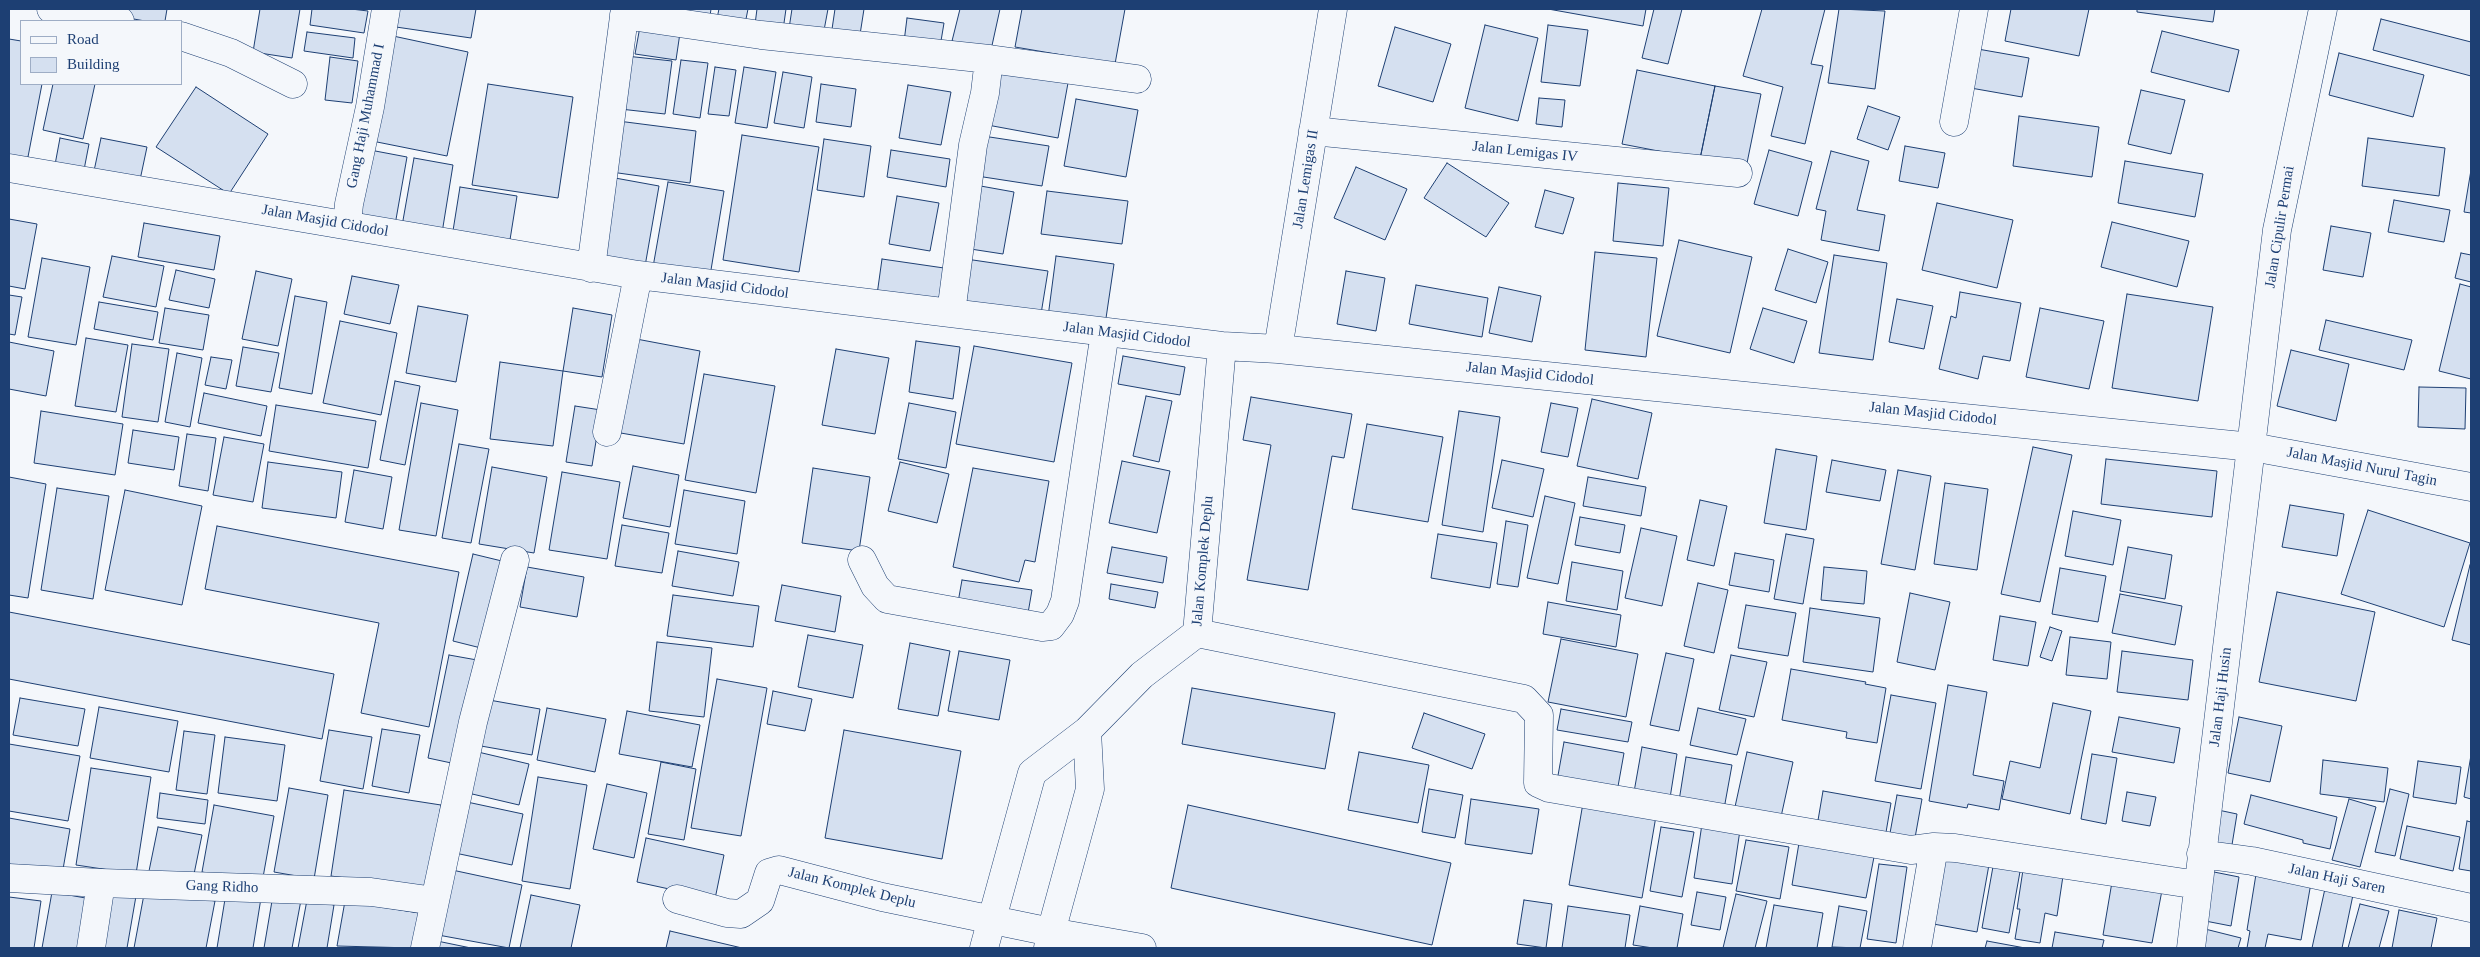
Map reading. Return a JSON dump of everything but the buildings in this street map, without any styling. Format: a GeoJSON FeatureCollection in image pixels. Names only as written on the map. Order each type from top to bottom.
{"type":"FeatureCollection","features":[{"type":"Feature","properties":{"kind":"street"},"geometry":{"type":"LineString","coordinates":[[51,9],[114,20]]}},
{"type":"Feature","properties":{"kind":"street","name":"Gang Haji Muhammad I"},"geometry":{"type":"LineString","coordinates":[[347,224],[349,204],[370,107],[386,9]]}},
{"type":"Feature","properties":{"kind":"street","name":"Jalan Lemigas II"},"geometry":{"type":"LineString","coordinates":[[1278,349],[1334,9]]}},
{"type":"Feature","properties":{"kind":"street"},"geometry":{"type":"LineString","coordinates":[[1954,122],[1974,9]]}},
{"type":"Feature","properties":{"kind":"street","name":"Jalan Cipulir Permai"},"geometry":{"type":"LineString","coordinates":[[2252,447],[2277,230],[2324,9]]}},
{"type":"Feature","properties":{"kind":"street"},"geometry":{"type":"LineString","coordinates":[[591,268],[624,12],[761,35],[989,59],[1137,79]]}},
{"type":"Feature","properties":{"kind":"street"},"geometry":{"type":"LineString","coordinates":[[182,36],[231,53],[293,84]]}},
{"type":"Feature","properties":{"kind":"street"},"geometry":{"type":"LineString","coordinates":[[951,314],[973,145],[985,93],[989,59]]}},
{"type":"Feature","properties":{"kind":"street","name":"Jalan Lemigas IV"},"geometry":{"type":"LineString","coordinates":[[1313,132],[1738,173]]}},
{"type":"Feature","properties":{"kind":"street","name":"Jalan Masjid Cidodol"},"geometry":{"type":"LineString","coordinates":[[9,168],[347,224],[591,268],[951,314],[1222,346],[1278,349],[2252,447]]}},
{"type":"Feature","properties":{"kind":"street"},"geometry":{"type":"LineString","coordinates":[[607,432],[638,275]]}},
{"type":"Feature","properties":{"kind":"street"},"geometry":{"type":"LineString","coordinates":[[862,560],[878,590],[886,599],[1032,626],[1051,626],[1060,614],[1064,601],[1105,332]]}},
{"type":"Feature","properties":{"kind":"street","name":"Jalan Komplek Deplu"},"geometry":{"type":"LineString","coordinates":[[984,948],[996,920],[1032,773],[1088,731],[1142,675],[1197,633],[1222,346]]}},
{"type":"Feature","properties":{"kind":"street","name":"Jalan Masjid Nurul Tagin"},"geometry":{"type":"LineString","coordinates":[[2252,447],[2471,488]]}},
{"type":"Feature","properties":{"kind":"street","name":"Jalan Haji Husin"},"geometry":{"type":"LineString","coordinates":[[2190,948],[2252,447]]}},
{"type":"Feature","properties":{"kind":"street"},"geometry":{"type":"LineString","coordinates":[[425,948],[472,722],[515,560]]}},
{"type":"Feature","properties":{"kind":"street"},"geometry":{"type":"LineString","coordinates":[[1197,633],[1524,699],[1539,715],[1537,772],[1538,783],[1542,787],[1911,850],[1934,847],[1954,848],[2198,885]]}},
{"type":"Feature","properties":{"kind":"street"},"geometry":{"type":"LineString","coordinates":[[1046,937],[1090,789],[1088,731]]}},
{"type":"Feature","properties":{"kind":"street"},"geometry":{"type":"LineString","coordinates":[[1917,948],[1934,847]]}},
{"type":"Feature","properties":{"kind":"street","name":"Jalan Haji Saren"},"geometry":{"type":"LineString","coordinates":[[2201,854],[2252,861],[2471,908]]}},
{"type":"Feature","properties":{"kind":"street","name":"Jalan Komplek Deplu"},"geometry":{"type":"LineString","coordinates":[[676,899],[727,913],[741,914],[760,901],[769,873],[779,870],[882,897],[996,920],[1046,937],[1142,948]]}},
{"type":"Feature","properties":{"kind":"street","name":"Gang Ridho"},"geometry":{"type":"LineString","coordinates":[[9,878],[101,884],[371,892],[436,902]]}},
{"type":"Feature","properties":{"kind":"street"},"geometry":{"type":"LineString","coordinates":[[91,948],[101,884]]}}]}
